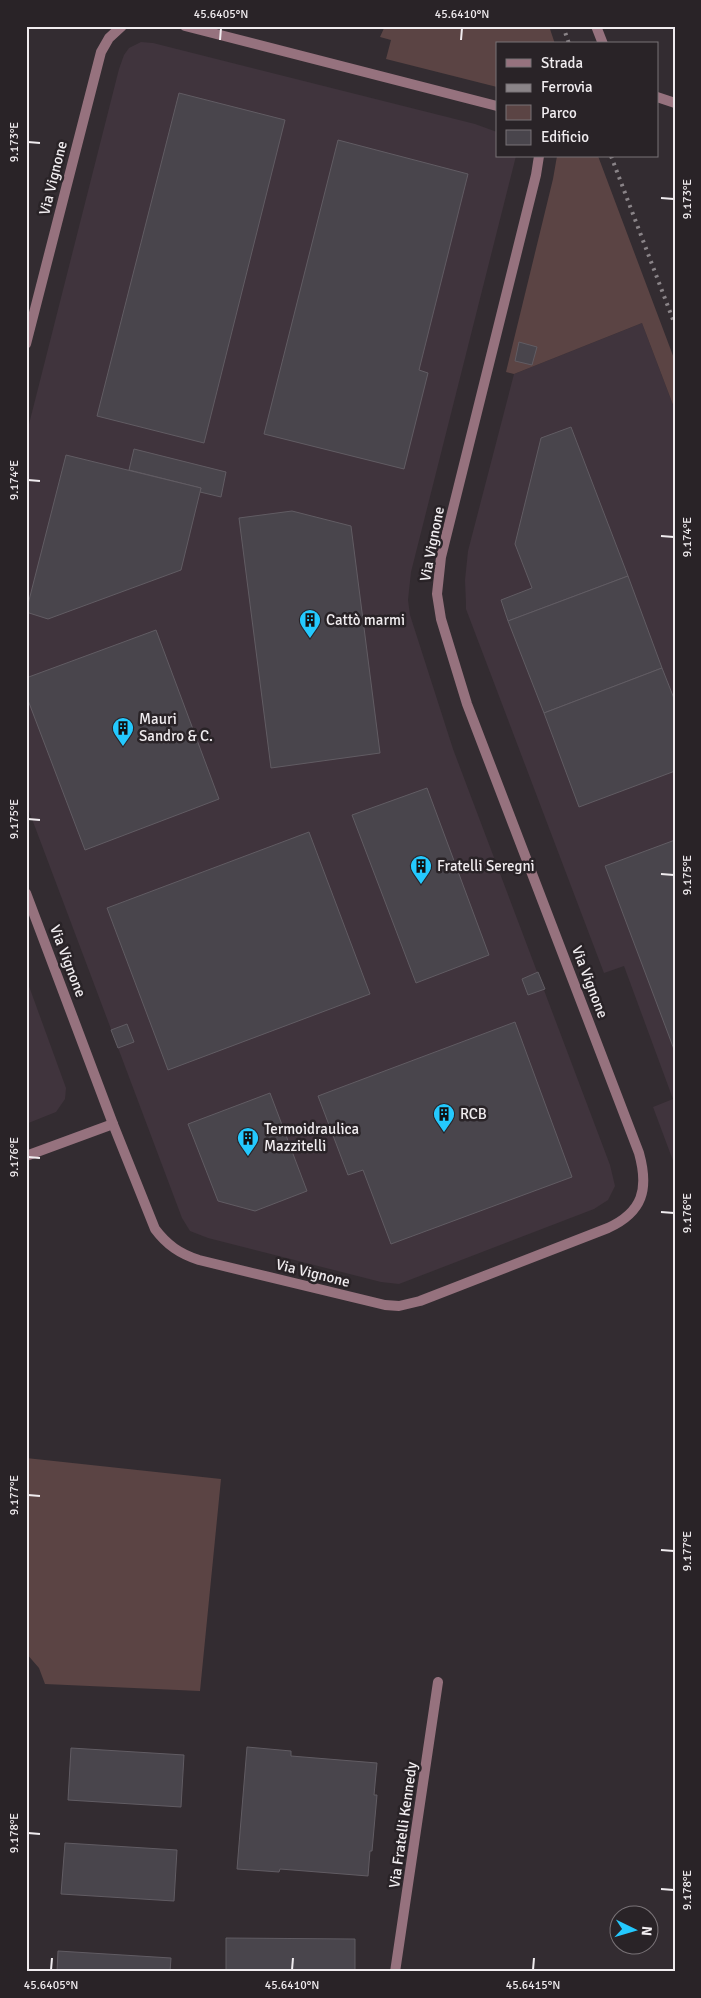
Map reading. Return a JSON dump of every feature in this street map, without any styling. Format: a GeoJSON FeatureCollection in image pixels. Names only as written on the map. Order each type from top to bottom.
{"type":"FeatureCollection","features":[{"type":"Feature","properties":{"kind":"street","name":"Via Vignone"},"geometry":{"type":"LineString","coordinates":[[26,344],[101,52],[109,38],[122,26]]}},
{"type":"Feature","properties":{"kind":"street"},"geometry":{"type":"LineString","coordinates":[[185,26],[496,106]]}},
{"type":"Feature","properties":{"kind":"street"},"geometry":{"type":"LineString","coordinates":[[596,26],[602,42]]}},
{"type":"Feature","properties":{"kind":"street"},"geometry":{"type":"LineString","coordinates":[[658,97],[675,103]]}},
{"type":"Feature","properties":{"kind":"street","name":"Via Vignone"},"geometry":{"type":"LineString","coordinates":[[26,893],[113,1124],[155,1229],[174,1249],[187,1256],[385,1305],[399,1306],[420,1301],[608,1228],[620,1223],[630,1214],[644,1191],[645,1178],[639,1153],[467,704],[439,608],[438,581],[441,557],[532,194],[539,158]]}},
{"type":"Feature","properties":{"kind":"street"},"geometry":{"type":"LineString","coordinates":[[26,1156],[113,1124]]}},
{"type":"Feature","properties":{"kind":"street","name":"Via Fratelli Kennedy"},"geometry":{"type":"LineString","coordinates":[[395,1972],[438,1682]]}},
{"type":"Feature","properties":{"kind":"shaded area"},"geometry":{"type":"Polygon","coordinates":[[[141,42],[153,43],[475,124],[496,132],[496,158],[515,158],[411,572],[408,600],[410,615],[453,749],[610,1165],[615,1186],[608,1200],[594,1209],[399,1284],[381,1282],[208,1238],[190,1231],[182,1218],[26,803],[26,436],[119,69],[124,55],[129,48],[141,42]]]}},
{"type":"Feature","properties":{"kind":"shaded area"},"geometry":{"type":"Polygon","coordinates":[[[642,323],[675,410],[675,1166],[653,1107],[673,1099],[624,966],[604,973],[466,609],[465,580],[468,551],[514,374],[642,323]]]}},
{"type":"Feature","properties":{"kind":"shaded area"},"geometry":{"type":"Polygon","coordinates":[[[26,978],[66,1088],[65,1099],[56,1112],[26,1124],[26,978]]]}},
{"type":"Feature","properties":{"kind":"green space"},"geometry":{"type":"Polygon","coordinates":[[[385,26],[549,26],[554,42],[496,42],[496,87],[386,59],[391,40],[380,37],[385,26]]]}},
{"type":"Feature","properties":{"kind":"green space"},"geometry":{"type":"Polygon","coordinates":[[[557,158],[599,158],[675,361],[675,410],[642,323],[514,374],[506,372],[557,158]]]}},
{"type":"Feature","properties":{"kind":"green space"},"geometry":{"type":"Polygon","coordinates":[[[26,1458],[221,1479],[200,1691],[45,1684],[39,1668],[26,1653],[26,1458]]]}},
{"type":"Feature","properties":{"kind":"building"},"geometry":{"type":"Polygon","coordinates":[[[179,93],[285,120],[204,443],[97,416],[179,93]]]}},
{"type":"Feature","properties":{"kind":"building"},"geometry":{"type":"Polygon","coordinates":[[[338,140],[468,174],[419,370],[428,373],[404,469],[264,434],[338,140]]]}},
{"type":"Feature","properties":{"kind":"building"},"geometry":{"type":"Polygon","coordinates":[[[519,342],[537,347],[532,365],[515,361],[519,342]]]}},
{"type":"Feature","properties":{"kind":"building"},"geometry":{"type":"Polygon","coordinates":[[[571,427],[628,576],[508,621],[501,600],[532,588],[515,544],[541,438],[571,427]]]}},
{"type":"Feature","properties":{"kind":"building"},"geometry":{"type":"Polygon","coordinates":[[[134,449],[226,472],[221,497],[200,492],[201,488],[129,470],[134,449]]]}},
{"type":"Feature","properties":{"kind":"building"},"geometry":{"type":"Polygon","coordinates":[[[66,455],[201,488],[181,570],[48,619],[26,612],[66,455]]]}},
{"type":"Feature","properties":{"kind":"building","name":"Cattò marmi"},"geometry":{"type":"Polygon","coordinates":[[[292,511],[351,526],[380,753],[271,768],[239,518],[292,511]]]}},
{"type":"Feature","properties":{"kind":"building"},"geometry":{"type":"Polygon","coordinates":[[[628,576],[662,668],[544,713],[508,621],[628,576]]]}},
{"type":"Feature","properties":{"kind":"building","name":"Mauri Sandro & C."},"geometry":{"type":"Polygon","coordinates":[[[156,630],[219,799],[85,850],[26,695],[26,678],[156,630]]]}},
{"type":"Feature","properties":{"kind":"building"},"geometry":{"type":"Polygon","coordinates":[[[662,668],[675,701],[675,771],[579,807],[544,713],[662,668]]]}},
{"type":"Feature","properties":{"kind":"building","name":"Fratelli Seregni"},"geometry":{"type":"Polygon","coordinates":[[[427,788],[489,955],[416,983],[352,815],[427,788]]]}},
{"type":"Feature","properties":{"kind":"building"},"geometry":{"type":"Polygon","coordinates":[[[309,832],[370,994],[168,1070],[107,908],[309,832]]]}},
{"type":"Feature","properties":{"kind":"building"},"geometry":{"type":"Polygon","coordinates":[[[675,840],[675,1052],[605,866],[675,840]]]}},
{"type":"Feature","properties":{"kind":"building"},"geometry":{"type":"Polygon","coordinates":[[[538,972],[545,989],[528,995],[522,979],[538,972]]]}},
{"type":"Feature","properties":{"kind":"building","name":"RCB"},"geometry":{"type":"Polygon","coordinates":[[[515,1022],[572,1177],[391,1244],[363,1170],[348,1175],[318,1096],[515,1022]]]}},
{"type":"Feature","properties":{"kind":"building"},"geometry":{"type":"Polygon","coordinates":[[[127,1024],[134,1042],[118,1048],[111,1030],[127,1024]]]}},
{"type":"Feature","properties":{"kind":"building","name":"Termoidraulica Mazzitelli"},"geometry":{"type":"Polygon","coordinates":[[[270,1093],[307,1191],[255,1211],[218,1201],[188,1124],[270,1093]]]}},
{"type":"Feature","properties":{"kind":"building"},"geometry":{"type":"Polygon","coordinates":[[[247,1747],[291,1751],[291,1756],[377,1763],[374,1795],[377,1795],[368,1876],[280,1869],[279,1872],[237,1869],[247,1747]]]}},
{"type":"Feature","properties":{"kind":"building"},"geometry":{"type":"Polygon","coordinates":[[[71,1748],[184,1755],[181,1807],[68,1800],[71,1748]]]}},
{"type":"Feature","properties":{"kind":"building"},"geometry":{"type":"Polygon","coordinates":[[[65,1843],[177,1850],[174,1901],[61,1894],[65,1843]]]}},
{"type":"Feature","properties":{"kind":"building"},"geometry":{"type":"Polygon","coordinates":[[[226,1938],[355,1939],[355,1972],[226,1972],[226,1938]]]}},
{"type":"Feature","properties":{"kind":"building"},"geometry":{"type":"Polygon","coordinates":[[[58,1951],[171,1958],[170,1972],[57,1972],[58,1951]]]}},
{"type":"Feature","properties":{"kind":"railway"},"geometry":{"type":"LineString","coordinates":[[563,26],[568,42]]}},
{"type":"Feature","properties":{"kind":"railway"},"geometry":{"type":"LineString","coordinates":[[612,158],[675,325]]}},
{"type":"Feature","properties":{"kind":"place","name":"Cattò marmi"},"geometry":{"type":"Point","coordinates":[310,639]}},
{"type":"Feature","properties":{"kind":"place","name":"Mauri Sandro & C."},"geometry":{"type":"Point","coordinates":[123,747]}},
{"type":"Feature","properties":{"kind":"place","name":"Fratelli Seregni"},"geometry":{"type":"Point","coordinates":[421,885]}},
{"type":"Feature","properties":{"kind":"place","name":"RCB"},"geometry":{"type":"Point","coordinates":[444,1133]}},
{"type":"Feature","properties":{"kind":"place","name":"Termoidraulica Mazzitelli"},"geometry":{"type":"Point","coordinates":[248,1157]}}]}
